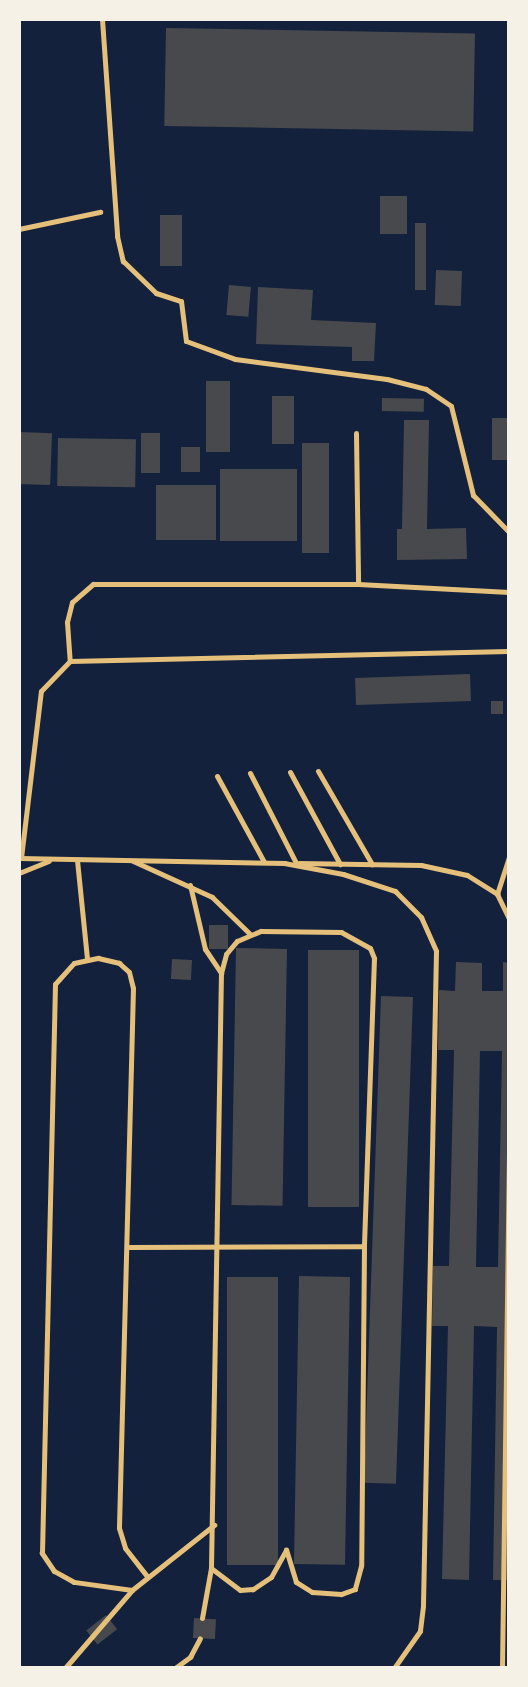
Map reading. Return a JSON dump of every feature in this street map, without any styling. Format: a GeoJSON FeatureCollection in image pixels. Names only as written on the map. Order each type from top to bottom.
{"type":"FeatureCollection","features":[{"type":"Feature","properties":{"kind":"lane"},"geometry":{"type":"LineString","coordinates":[[102,19],[115,209],[123,261],[156,293],[181,301],[186,341],[235,359],[387,379],[426,389],[451,406],[473,495],[509,532]]}},
{"type":"Feature","properties":{"kind":"lane"},"geometry":{"type":"LineString","coordinates":[[356,433],[358,584]]}},
{"type":"Feature","properties":{"kind":"lane"},"geometry":{"type":"LineString","coordinates":[[70,661],[67,622],[72,602],[93,584],[358,584],[509,592]]}},
{"type":"Feature","properties":{"kind":"lane"},"geometry":{"type":"LineString","coordinates":[[509,651],[70,661],[41,691],[20,858],[421,865],[467,875],[497,894],[509,919]]}},
{"type":"Feature","properties":{"kind":"lane"},"geometry":{"type":"LineString","coordinates":[[318,771],[372,864]]}},
{"type":"Feature","properties":{"kind":"lane"},"geometry":{"type":"LineString","coordinates":[[290,772],[340,864]]}},
{"type":"Feature","properties":{"kind":"lane"},"geometry":{"type":"LineString","coordinates":[[250,773],[296,863]]}},
{"type":"Feature","properties":{"kind":"lane"},"geometry":{"type":"LineString","coordinates":[[217,776],[264,862]]}},
{"type":"Feature","properties":{"kind":"lane"},"geometry":{"type":"LineString","coordinates":[[497,894],[509,858]]}},
{"type":"Feature","properties":{"kind":"lane"},"geometry":{"type":"LineString","coordinates":[[19,873],[52,860]]}},
{"type":"Feature","properties":{"kind":"lane"},"geometry":{"type":"LineString","coordinates":[[77,860],[88,959]]}},
{"type":"Feature","properties":{"kind":"lane"},"geometry":{"type":"LineString","coordinates":[[131,860],[190,884],[229,909],[250,934]]}},
{"type":"Feature","properties":{"kind":"lane"},"geometry":{"type":"LineString","coordinates":[[284,863],[343,874],[395,891],[421,917],[436,951],[423,1606],[417,1638],[394,1668]]}},
{"type":"Feature","properties":{"kind":"lane"},"geometry":{"type":"LineString","coordinates":[[190,884],[205,949],[221,973]]}},
{"type":"Feature","properties":{"kind":"lane"},"geometry":{"type":"LineString","coordinates":[[202,1618],[211,1568],[214,1525],[221,973],[226,954],[250,934],[341,932],[370,948],[374,958],[364,1246],[361,1566],[355,1589],[341,1594],[312,1592],[296,1582],[286,1550],[271,1577],[253,1589],[240,1590],[211,1568]]}},
{"type":"Feature","properties":{"kind":"lane"},"geometry":{"type":"LineString","coordinates":[[132,1590],[74,1582],[54,1571],[43,1553],[55,984],[63,970],[88,959],[119,963],[129,972],[133,988],[129,1247],[119,1528],[125,1548],[147,1576]]}},
{"type":"Feature","properties":{"kind":"lane"},"geometry":{"type":"LineString","coordinates":[[502,1668],[509,1153]]}},
{"type":"Feature","properties":{"kind":"lane"},"geometry":{"type":"LineString","coordinates":[[129,1247],[364,1246]]}},
{"type":"Feature","properties":{"kind":"lane"},"geometry":{"type":"LineString","coordinates":[[65,1668],[132,1590],[214,1525]]}},
{"type":"Feature","properties":{"kind":"lane"},"geometry":{"type":"LineString","coordinates":[[175,1668],[190,1657],[200,1638]]}},
{"type":"Feature","properties":{"kind":"path"},"geometry":{"type":"LineString","coordinates":[[19,229],[115,209]]}},
{"type":"Feature","properties":{"kind":"building"},"geometry":{"type":"Polygon","coordinates":[[[166,28],[475,33],[473,131],[164,126],[166,28]]]}},
{"type":"Feature","properties":{"kind":"building"},"geometry":{"type":"Polygon","coordinates":[[[380,196],[407,196],[407,234],[380,234],[380,196]]]}},
{"type":"Feature","properties":{"kind":"building"},"geometry":{"type":"Polygon","coordinates":[[[160,215],[182,215],[182,266],[160,266],[160,215]]]}},
{"type":"Feature","properties":{"kind":"building"},"geometry":{"type":"Polygon","coordinates":[[[415,223],[426,223],[426,290],[415,290],[415,223]]]}},
{"type":"Feature","properties":{"kind":"building"},"geometry":{"type":"Polygon","coordinates":[[[436,270],[462,271],[461,306],[435,305],[436,270]]]}},
{"type":"Feature","properties":{"kind":"building"},"geometry":{"type":"Polygon","coordinates":[[[229,285],[251,287],[248,317],[226,315],[229,285]]]}},
{"type":"Feature","properties":{"kind":"building"},"geometry":{"type":"Polygon","coordinates":[[[258,287],[313,290],[311,320],[376,323],[374,361],[352,361],[352,347],[256,344],[258,287]]]}},
{"type":"Feature","properties":{"kind":"building"},"geometry":{"type":"Polygon","coordinates":[[[206,381],[230,381],[230,452],[206,452],[206,381]]]}},
{"type":"Feature","properties":{"kind":"building"},"geometry":{"type":"Polygon","coordinates":[[[272,396],[294,396],[294,444],[272,444],[272,396]]]}},
{"type":"Feature","properties":{"kind":"building"},"geometry":{"type":"Polygon","coordinates":[[[382,398],[424,399],[424,412],[382,411],[382,398]]]}},
{"type":"Feature","properties":{"kind":"building"},"geometry":{"type":"Polygon","coordinates":[[[492,418],[509,418],[509,460],[492,460],[492,418]]]}},
{"type":"Feature","properties":{"kind":"building"},"geometry":{"type":"Polygon","coordinates":[[[404,420],[429,420],[427,529],[466,528],[467,559],[397,560],[397,529],[402,529],[404,420]]]}},
{"type":"Feature","properties":{"kind":"building"},"geometry":{"type":"Polygon","coordinates":[[[19,432],[52,433],[50,485],[19,484],[19,432]]]}},
{"type":"Feature","properties":{"kind":"building"},"geometry":{"type":"Polygon","coordinates":[[[141,433],[160,433],[160,473],[141,473],[141,433]]]}},
{"type":"Feature","properties":{"kind":"building"},"geometry":{"type":"Polygon","coordinates":[[[58,438],[136,439],[135,487],[57,486],[58,438]]]}},
{"type":"Feature","properties":{"kind":"building"},"geometry":{"type":"Polygon","coordinates":[[[302,443],[329,443],[329,553],[302,553],[302,443]]]}},
{"type":"Feature","properties":{"kind":"building"},"geometry":{"type":"Polygon","coordinates":[[[181,447],[200,447],[200,472],[181,472],[181,447]]]}},
{"type":"Feature","properties":{"kind":"building"},"geometry":{"type":"Polygon","coordinates":[[[220,469],[297,469],[297,541],[220,541],[220,469]]]}},
{"type":"Feature","properties":{"kind":"building"},"geometry":{"type":"Polygon","coordinates":[[[156,485],[216,485],[216,540],[156,540],[156,485]]]}},
{"type":"Feature","properties":{"kind":"building"},"geometry":{"type":"Polygon","coordinates":[[[470,674],[471,701],[356,705],[355,678],[470,674]]]}},
{"type":"Feature","properties":{"kind":"building"},"geometry":{"type":"Polygon","coordinates":[[[491,701],[503,701],[503,714],[491,714],[491,701]]]}},
{"type":"Feature","properties":{"kind":"building"},"geometry":{"type":"Polygon","coordinates":[[[209,925],[228,925],[228,949],[209,949],[209,925]]]}},
{"type":"Feature","properties":{"kind":"building"},"geometry":{"type":"Polygon","coordinates":[[[236,948],[287,949],[283,1206],[232,1205],[236,948]]]}},
{"type":"Feature","properties":{"kind":"building"},"geometry":{"type":"Polygon","coordinates":[[[308,950],[359,950],[359,1207],[308,1207],[308,950]]]}},
{"type":"Feature","properties":{"kind":"building"},"geometry":{"type":"Polygon","coordinates":[[[172,959],[192,960],[191,980],[171,979],[172,959]]]}},
{"type":"Feature","properties":{"kind":"building"},"geometry":{"type":"Polygon","coordinates":[[[456,962],[482,963],[482,991],[503,991],[503,962],[509,963],[509,1580],[493,1580],[497,1327],[474,1326],[469,1580],[442,1579],[448,1326],[432,1326],[433,1266],[449,1266],[454,1050],[438,1050],[439,990],[455,991],[456,962]],[[480,1051],[476,1267],[498,1267],[502,1051],[480,1051]]]}},
{"type":"Feature","properties":{"kind":"building"},"geometry":{"type":"Polygon","coordinates":[[[381,996],[413,997],[396,1484],[364,1483],[381,996]]]}},
{"type":"Feature","properties":{"kind":"building"},"geometry":{"type":"Polygon","coordinates":[[[299,1276],[350,1277],[345,1565],[294,1564],[299,1276]]]}},
{"type":"Feature","properties":{"kind":"building"},"geometry":{"type":"Polygon","coordinates":[[[227,1277],[278,1277],[278,1565],[227,1565],[227,1277]]]}},
{"type":"Feature","properties":{"kind":"building"},"geometry":{"type":"Polygon","coordinates":[[[106,1615],[117,1629],[97,1645],[86,1630],[106,1615]]]}},
{"type":"Feature","properties":{"kind":"building"},"geometry":{"type":"Polygon","coordinates":[[[194,1618],[216,1619],[215,1639],[193,1638],[194,1618]]]}}]}
